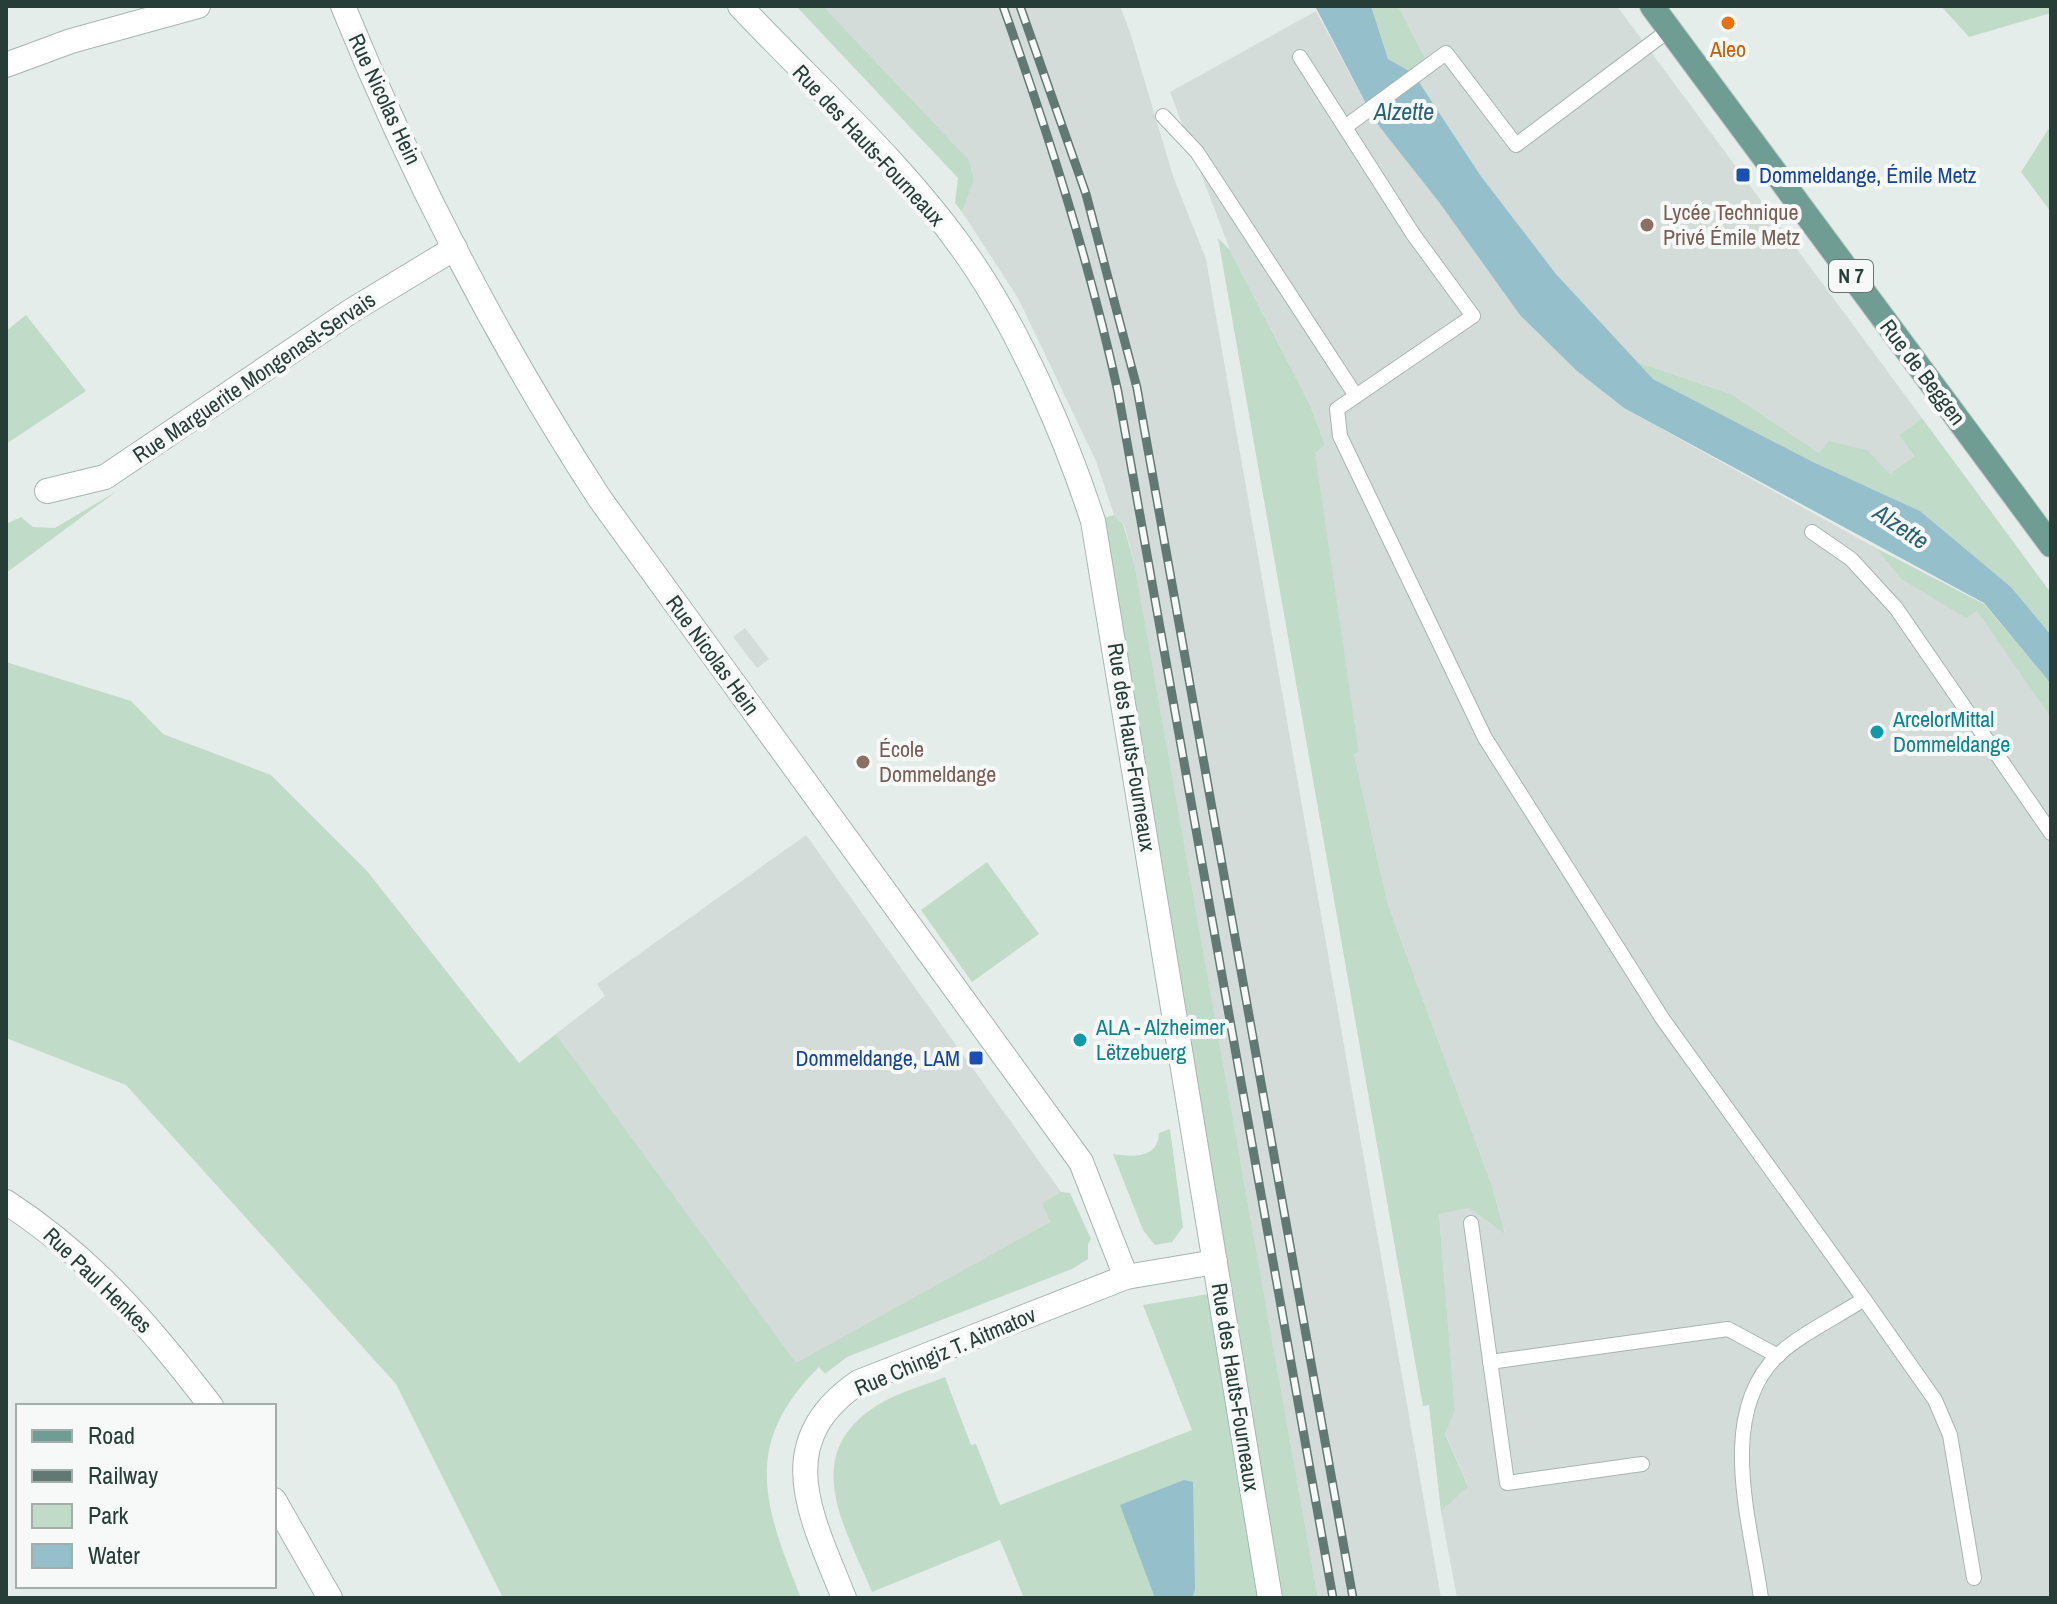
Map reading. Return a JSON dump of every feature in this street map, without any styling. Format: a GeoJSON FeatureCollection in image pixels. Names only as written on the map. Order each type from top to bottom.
{"type":"FeatureCollection","features":[{"type":"Feature","properties":{"kind":"main road","name":"Rue de Beggen"},"geometry":{"type":"LineString","coordinates":[[1652,6],[2051,545]]}},
{"type":"Feature","properties":{"kind":"street"},"geometry":{"type":"LineString","coordinates":[[6,65],[124,17],[198,6]]}},
{"type":"Feature","properties":{"kind":"street","name":"Rue Nicolas Hein"},"geometry":{"type":"LineString","coordinates":[[343,6],[455,248],[550,422],[600,499],[1081,1162],[1126,1277]]}},
{"type":"Feature","properties":{"kind":"street","name":"Rue des Hauts-Fourneaux"},"geometry":{"type":"LineString","coordinates":[[740,6],[924,199],[969,257],[1000,308],[1076,467],[1093,521],[1106,585],[1270,1598]]}},
{"type":"Feature","properties":{"kind":"street","name":"Rue Marguerite Mongenast-Servais"},"geometry":{"type":"LineString","coordinates":[[47,491],[105,477],[351,311],[455,248]]}},
{"type":"Feature","properties":{"kind":"street","name":"Rue Paul Henkes"},"geometry":{"type":"LineString","coordinates":[[6,1202],[42,1226],[137,1311],[209,1404]]}},
{"type":"Feature","properties":{"kind":"street","name":"Rue Chingiz T. Aitmatov"},"geometry":{"type":"LineString","coordinates":[[844,1598],[811,1514],[803,1469],[818,1420],[836,1398],[859,1382],[1126,1277],[1215,1262]]}},
{"type":"Feature","properties":{"kind":"street"},"geometry":{"type":"LineString","coordinates":[[276,1504],[330,1598]]}},
{"type":"Feature","properties":{"kind":"lane"},"geometry":{"type":"LineString","coordinates":[[1345,127],[1446,53],[1516,145],[1669,30]]}},
{"type":"Feature","properties":{"kind":"lane"},"geometry":{"type":"LineString","coordinates":[[1300,57],[1413,234],[1473,316],[1337,409],[1340,436],[1485,738],[1662,1018],[1935,1400],[1950,1435],[1974,1578]]}},
{"type":"Feature","properties":{"kind":"lane"},"geometry":{"type":"LineString","coordinates":[[1163,116],[1197,152],[1356,396]]}},
{"type":"Feature","properties":{"kind":"lane"},"geometry":{"type":"LineString","coordinates":[[1812,532],[1851,559],[1896,608],[2051,833]]}},
{"type":"Feature","properties":{"kind":"lane"},"geometry":{"type":"LineString","coordinates":[[1471,1223],[1507,1483],[1642,1464]]}},
{"type":"Feature","properties":{"kind":"lane"},"geometry":{"type":"LineString","coordinates":[[1761,1598],[1744,1472],[1743,1432],[1753,1389],[1778,1356],[1864,1299]]}},
{"type":"Feature","properties":{"kind":"lane"},"geometry":{"type":"LineString","coordinates":[[1490,1362],[1728,1329],[1778,1356]]}},
{"type":"Feature","properties":{"kind":"shaded area"},"geometry":{"type":"Polygon","coordinates":[[[823,6],[1120,6],[1173,176],[1206,259],[1441,1598],[1318,1598],[1135,566],[1124,524],[1114,515],[1096,461],[1018,298],[962,212],[974,180],[969,160],[823,6]]]}},
{"type":"Feature","properties":{"kind":"shaded area","name":"Lycée Technique Privé Émile Metz"},"geometry":{"type":"Polygon","coordinates":[[[1398,6],[1617,6],[1922,418],[1899,435],[1914,456],[1890,474],[1819,453],[1731,394],[1637,362],[1556,274],[1479,175],[1413,73],[1427,62],[1398,6]]]}},
{"type":"Feature","properties":{"kind":"shaded area"},"geometry":{"type":"Polygon","coordinates":[[[1316,11],[1375,121],[1577,371],[1624,408],[1876,548],[1900,578],[1977,610],[2051,718],[2051,1598],[1457,1598],[1441,1512],[1468,1485],[1445,1433],[1455,1410],[1439,1213],[1469,1208],[1505,1233],[1492,1186],[1388,905],[1354,754],[1359,752],[1314,453],[1325,445],[1311,407],[1230,250],[1170,92],[1316,11]]]}},
{"type":"Feature","properties":{"kind":"shaded area"},"geometry":{"type":"Polygon","coordinates":[[[745,628],[769,659],[757,668],[733,637],[745,628]]]}},
{"type":"Feature","properties":{"kind":"shaded area"},"geometry":{"type":"Polygon","coordinates":[[[806,835],[1061,1192],[1042,1203],[1050,1222],[796,1364],[556,1034],[605,996],[597,984],[806,835]]]}},
{"type":"Feature","properties":{"kind":"green space"},"geometry":{"type":"Polygon","coordinates":[[[796,6],[823,6],[969,160],[974,180],[962,212],[955,203],[958,178],[796,6]]]}},
{"type":"Feature","properties":{"kind":"green space"},"geometry":{"type":"Polygon","coordinates":[[[1371,6],[1398,6],[1427,62],[1413,73],[1388,59],[1371,6]]]}},
{"type":"Feature","properties":{"kind":"green space"},"geometry":{"type":"Polygon","coordinates":[[[1941,6],[2051,6],[2051,13],[1969,37],[1941,6]]]}},
{"type":"Feature","properties":{"kind":"green space"},"geometry":{"type":"Polygon","coordinates":[[[2051,125],[2051,212],[2021,172],[2051,125]]]}},
{"type":"Feature","properties":{"kind":"green space"},"geometry":{"type":"Polygon","coordinates":[[[1218,238],[1230,250],[1311,407],[1325,445],[1315,453],[1359,752],[1354,754],[1388,905],[1492,1186],[1505,1234],[1469,1208],[1439,1214],[1455,1410],[1445,1434],[1468,1486],[1441,1512],[1429,1405],[1423,1406],[1218,238]]]}},
{"type":"Feature","properties":{"kind":"green space"},"geometry":{"type":"Polygon","coordinates":[[[26,315],[86,391],[6,444],[6,331],[26,315]]]}},
{"type":"Feature","properties":{"kind":"green space"},"geometry":{"type":"Polygon","coordinates":[[[1637,362],[1731,394],[1819,453],[1829,441],[1867,450],[1890,474],[1914,456],[1899,435],[1922,418],[2051,593],[2051,635],[2011,587],[1920,511],[1813,462],[1653,379],[1637,362]]]}},
{"type":"Feature","properties":{"kind":"green space"},"geometry":{"type":"Polygon","coordinates":[[[117,491],[6,573],[6,524],[21,517],[33,527],[55,528],[117,491]]]}},
{"type":"Feature","properties":{"kind":"green space"},"geometry":{"type":"Polygon","coordinates":[[[1114,515],[1123,524],[1135,566],[1318,1598],[1024,1598],[1000,1540],[872,1592],[841,1517],[835,1493],[834,1469],[839,1447],[853,1426],[884,1401],[945,1377],[971,1445],[976,1444],[1000,1505],[1192,1430],[1143,1305],[1220,1292],[1093,521],[1114,515]]]}},
{"type":"Feature","properties":{"kind":"green space"},"geometry":{"type":"Polygon","coordinates":[[[1876,548],[1984,604],[2051,684],[2051,718],[1977,611],[1966,618],[1900,578],[1876,548]]]}},
{"type":"Feature","properties":{"kind":"green space"},"geometry":{"type":"Polygon","coordinates":[[[6,662],[131,701],[163,734],[271,775],[367,871],[519,1063],[556,1034],[796,1363],[1050,1222],[1042,1203],[1061,1192],[1070,1193],[1091,1239],[1088,1259],[1072,1269],[847,1357],[825,1374],[819,1367],[794,1396],[778,1423],[769,1450],[767,1478],[778,1534],[801,1598],[503,1598],[396,1384],[126,1085],[6,1038],[6,662]]]}},
{"type":"Feature","properties":{"kind":"green space"},"geometry":{"type":"Polygon","coordinates":[[[987,862],[1039,934],[972,982],[921,910],[987,862]]]}},
{"type":"Feature","properties":{"kind":"green space"},"geometry":{"type":"Polygon","coordinates":[[[1170,1129],[1183,1227],[1172,1242],[1155,1245],[1143,1230],[1113,1154],[1136,1156],[1149,1152],[1158,1141],[1159,1133],[1170,1129]]]}},
{"type":"Feature","properties":{"kind":"water","name":"Alzette"},"geometry":{"type":"Polygon","coordinates":[[[1315,6],[1371,6],[1388,59],[1413,73],[1480,175],[1556,274],[1653,379],[1813,462],[1920,511],[2011,587],[2051,635],[2051,684],[1984,603],[1624,408],[1577,371],[1520,315],[1439,202],[1375,121],[1315,6]]]}},
{"type":"Feature","properties":{"kind":"water"},"geometry":{"type":"Polygon","coordinates":[[[1184,1480],[1193,1482],[1195,1590],[1192,1598],[1155,1598],[1120,1505],[1184,1480]]]}},
{"type":"Feature","properties":{"kind":"railway"},"geometry":{"type":"LineString","coordinates":[[1003,6],[1066,197],[1118,392],[1333,1598]]}},
{"type":"Feature","properties":{"kind":"railway"},"geometry":{"type":"LineString","coordinates":[[1020,6],[1086,194],[1137,388],[1353,1598]]}},
{"type":"Feature","properties":{"kind":"place","name":"Aleo"},"geometry":{"type":"Point","coordinates":[1728,23]}},
{"type":"Feature","properties":{"kind":"place","name":"Dommeldange, Émile Metz"},"geometry":{"type":"Point","coordinates":[1743,175]}},
{"type":"Feature","properties":{"kind":"place","name":"Lycée Technique Privé Émile Metz"},"geometry":{"type":"Point","coordinates":[1647,225]}},
{"type":"Feature","properties":{"kind":"place","name":"ArcelorMittal Dommeldange"},"geometry":{"type":"Point","coordinates":[1877,732]}},
{"type":"Feature","properties":{"kind":"place","name":"École Dommeldange"},"geometry":{"type":"Point","coordinates":[863,762]}},
{"type":"Feature","properties":{"kind":"place","name":"ALA - Alzheimer Lëtzebuerg"},"geometry":{"type":"Point","coordinates":[1080,1040]}},
{"type":"Feature","properties":{"kind":"place","name":"Dommeldange, LAM"},"geometry":{"type":"Point","coordinates":[976,1058]}}]}
